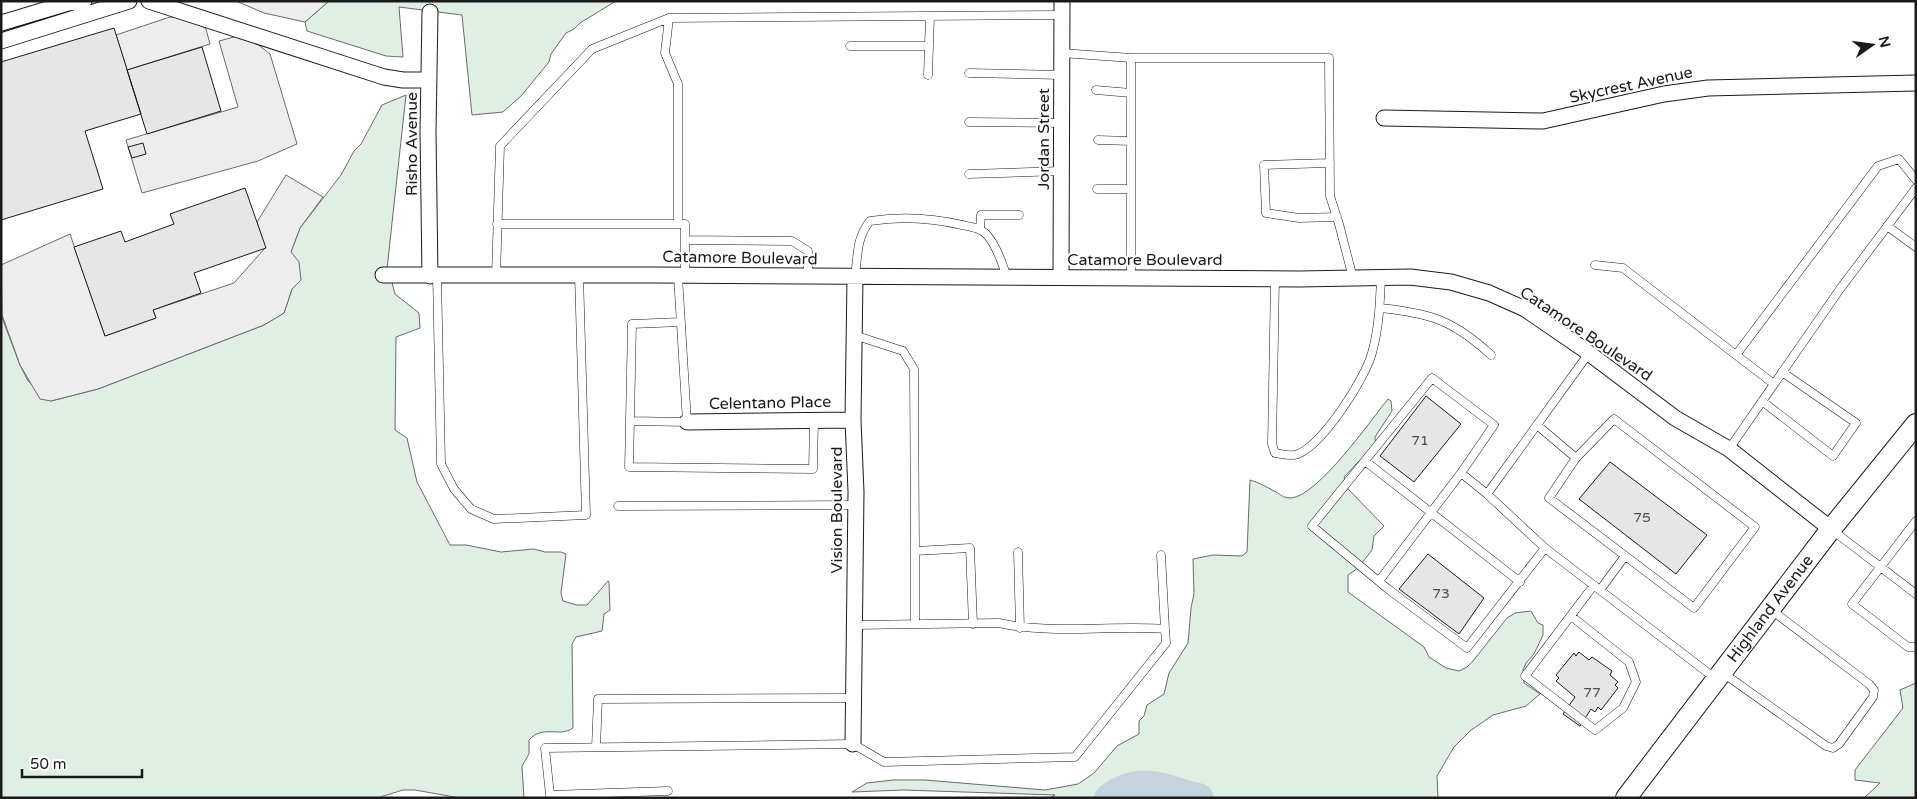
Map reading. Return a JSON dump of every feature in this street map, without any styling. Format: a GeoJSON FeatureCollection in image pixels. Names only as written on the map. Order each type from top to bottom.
{"type":"FeatureCollection","features":[{"type":"Feature","properties":{"kind":"main road","name":"Highland Avenue"},"geometry":{"type":"LineString","coordinates":[[1626,798],[1831,529],[1916,424]]}},
{"type":"Feature","properties":{"kind":"street"},"geometry":{"type":"LineString","coordinates":[[1,24],[68,3],[84,1]]}},
{"type":"Feature","properties":{"kind":"street"},"geometry":{"type":"LineString","coordinates":[[1,41],[129,1]]}},
{"type":"Feature","properties":{"kind":"street"},"geometry":{"type":"LineString","coordinates":[[149,1],[384,77],[403,80],[429,80]]}},
{"type":"Feature","properties":{"kind":"street","name":"Jordan Street"},"geometry":{"type":"LineString","coordinates":[[1060,277],[1062,8]]}},
{"type":"Feature","properties":{"kind":"street","name":"Risho Avenue"},"geometry":{"type":"LineString","coordinates":[[430,12],[429,80],[433,276]]}},
{"type":"Feature","properties":{"kind":"street","name":"Skycrest Avenue"},"geometry":{"type":"LineString","coordinates":[[1384,118],[1543,121],[1664,94],[1708,88],[1916,83]]}},
{"type":"Feature","properties":{"kind":"street","name":"Catamore Boulevard"},"geometry":{"type":"LineString","coordinates":[[383,275],[1275,279],[1410,276],[1451,282],[1489,293],[1525,309],[1675,418],[1729,449],[1831,529]]}},
{"type":"Feature","properties":{"kind":"street","name":"Vision Boulevard"},"geometry":{"type":"LineString","coordinates":[[853,744],[856,505],[853,420],[855,277]]}},
{"type":"Feature","properties":{"kind":"street","name":"Celentano Place"},"geometry":{"type":"LineString","coordinates":[[688,422],[853,420]]}},
{"type":"Feature","properties":{"kind":"lane"},"geometry":{"type":"LineString","coordinates":[[496,276],[500,146],[592,49],[669,18],[930,16],[1062,8]]}},
{"type":"Feature","properties":{"kind":"lane"},"geometry":{"type":"LineString","coordinates":[[928,75],[930,16]]}},
{"type":"Feature","properties":{"kind":"lane"},"geometry":{"type":"LineString","coordinates":[[669,18],[665,53],[678,84],[678,224]]}},
{"type":"Feature","properties":{"kind":"lane"},"geometry":{"type":"LineString","coordinates":[[850,46],[929,46]]}},
{"type":"Feature","properties":{"kind":"lane"},"geometry":{"type":"LineString","coordinates":[[1062,53],[1131,58],[1329,58],[1330,196],[1353,278]]}},
{"type":"Feature","properties":{"kind":"lane"},"geometry":{"type":"LineString","coordinates":[[1131,58],[1131,278]]}},
{"type":"Feature","properties":{"kind":"lane"},"geometry":{"type":"LineString","coordinates":[[969,73],[1062,75]]}},
{"type":"Feature","properties":{"kind":"lane"},"geometry":{"type":"LineString","coordinates":[[1096,90],[1131,93]]}},
{"type":"Feature","properties":{"kind":"lane"},"geometry":{"type":"LineString","coordinates":[[969,122],[1061,123]]}},
{"type":"Feature","properties":{"kind":"lane"},"geometry":{"type":"LineString","coordinates":[[1098,140],[1131,141]]}},
{"type":"Feature","properties":{"kind":"lane"},"geometry":{"type":"LineString","coordinates":[[1736,355],[1878,166],[1899,159],[1916,180]]}},
{"type":"Feature","properties":{"kind":"lane"},"geometry":{"type":"LineString","coordinates":[[1330,163],[1264,165],[1266,212],[1299,218],[1337,217]]}},
{"type":"Feature","properties":{"kind":"lane"},"geometry":{"type":"LineString","coordinates":[[969,174],[1061,172]]}},
{"type":"Feature","properties":{"kind":"lane"},"geometry":{"type":"LineString","coordinates":[[1097,189],[1131,189]]}},
{"type":"Feature","properties":{"kind":"lane"},"geometry":{"type":"LineString","coordinates":[[1729,449],[1840,289],[1915,191]]}},
{"type":"Feature","properties":{"kind":"lane"},"geometry":{"type":"LineString","coordinates":[[980,229],[981,215],[1019,215]]}},
{"type":"Feature","properties":{"kind":"lane"},"geometry":{"type":"LineString","coordinates":[[855,277],[857,248],[864,229],[870,221],[902,218],[936,219],[980,229],[987,235],[999,256],[1007,277]]}},
{"type":"Feature","properties":{"kind":"lane"},"geometry":{"type":"LineString","coordinates":[[497,224],[685,224],[681,322],[688,422],[630,421]]}},
{"type":"Feature","properties":{"kind":"lane"},"geometry":{"type":"LineString","coordinates":[[1888,226],[1916,247]]}},
{"type":"Feature","properties":{"kind":"lane"},"geometry":{"type":"LineString","coordinates":[[685,240],[792,241],[808,251],[808,276]]}},
{"type":"Feature","properties":{"kind":"lane"},"geometry":{"type":"LineString","coordinates":[[1596,265],[1623,268],[1774,384]]}},
{"type":"Feature","properties":{"kind":"lane"},"geometry":{"type":"LineString","coordinates":[[433,276],[441,464],[454,489],[472,509],[494,519],[586,515],[578,275]]}},
{"type":"Feature","properties":{"kind":"lane"},"geometry":{"type":"LineString","coordinates":[[1275,279],[1272,444],[1275,453],[1297,455],[1319,440],[1360,380],[1372,355],[1380,308],[1381,277]]}},
{"type":"Feature","properties":{"kind":"lane"},"geometry":{"type":"LineString","coordinates":[[1380,308],[1421,313],[1443,320],[1478,343],[1491,355]]}},
{"type":"Feature","properties":{"kind":"lane"},"geometry":{"type":"LineString","coordinates":[[681,322],[632,324],[629,467],[814,469],[814,420]]}},
{"type":"Feature","properties":{"kind":"lane"},"geometry":{"type":"LineString","coordinates":[[854,335],[903,351],[914,369],[915,624]]}},
{"type":"Feature","properties":{"kind":"lane"},"geometry":{"type":"LineString","coordinates":[[1487,494],[1589,354]]}},
{"type":"Feature","properties":{"kind":"lane"},"geometry":{"type":"LineString","coordinates":[[1762,401],[1833,456],[1856,423],[1782,372]]}},
{"type":"Feature","properties":{"kind":"lane"},"geometry":{"type":"LineString","coordinates":[[1379,581],[1461,473],[1494,425],[1432,378],[1312,526],[1379,581],[1467,648],[1545,548]]}},
{"type":"Feature","properties":{"kind":"lane"},"geometry":{"type":"LineString","coordinates":[[1614,419],[1755,527],[1694,608],[1549,498],[1576,458],[1614,419]]}},
{"type":"Feature","properties":{"kind":"lane"},"geometry":{"type":"LineString","coordinates":[[1537,425],[1576,458]]}},
{"type":"Feature","properties":{"kind":"lane"},"geometry":{"type":"LineString","coordinates":[[1365,461],[1520,582]]}},
{"type":"Feature","properties":{"kind":"lane"},"geometry":{"type":"LineString","coordinates":[[1461,473],[1487,494],[1545,548],[1597,588],[1719,675],[1826,746],[1833,748],[1839,744],[1873,697],[1874,690],[1804,633],[1770,609]]}},
{"type":"Feature","properties":{"kind":"lane"},"geometry":{"type":"LineString","coordinates":[[618,506],[856,505]]}},
{"type":"Feature","properties":{"kind":"lane"},"geometry":{"type":"LineString","coordinates":[[1916,521],[1852,604],[1908,647],[1916,647]]}},
{"type":"Feature","properties":{"kind":"lane"},"geometry":{"type":"LineString","coordinates":[[1831,529],[1916,594]]}},
{"type":"Feature","properties":{"kind":"lane"},"geometry":{"type":"LineString","coordinates":[[915,551],[970,548],[973,624]]}},
{"type":"Feature","properties":{"kind":"lane"},"geometry":{"type":"LineString","coordinates":[[1018,552],[1020,628]]}},
{"type":"Feature","properties":{"kind":"lane"},"geometry":{"type":"LineString","coordinates":[[668,791],[550,795],[545,748],[853,744],[884,762],[1075,757],[1166,643],[1161,555]]}},
{"type":"Feature","properties":{"kind":"lane"},"geometry":{"type":"LineString","coordinates":[[1570,616],[1629,662],[1636,682],[1623,708],[1595,730],[1525,676],[1570,616],[1625,556]]}},
{"type":"Feature","properties":{"kind":"lane"},"geometry":{"type":"LineString","coordinates":[[854,625],[999,623],[1020,628],[1133,627],[1165,629]]}},
{"type":"Feature","properties":{"kind":"lane"},"geometry":{"type":"LineString","coordinates":[[596,747],[598,700],[854,698]]}},
{"type":"Feature","properties":{"kind":"green space"},"geometry":{"type":"Polygon","coordinates":[[[329,1],[616,1],[566,33],[551,54],[549,62],[521,96],[503,112],[472,115],[462,15],[399,7],[403,57],[386,56],[307,31],[305,22],[329,1]]]}},
{"type":"Feature","properties":{"kind":"green space"},"geometry":{"type":"Polygon","coordinates":[[[406,95],[387,269],[395,294],[419,313],[420,328],[396,337],[395,430],[407,438],[417,482],[450,545],[466,545],[501,552],[534,549],[566,554],[561,593],[563,601],[577,605],[587,605],[609,582],[610,610],[604,614],[602,631],[576,637],[572,644],[573,728],[563,732],[540,733],[534,735],[529,740],[529,754],[522,766],[524,798],[460,798],[415,790],[403,790],[377,798],[1,798],[1,315],[28,381],[51,401],[98,389],[264,325],[284,313],[292,289],[301,280],[291,252],[300,228],[341,175],[354,151],[361,144],[382,105],[406,95]]]}},
{"type":"Feature","properties":{"kind":"green space"},"geometry":{"type":"Polygon","coordinates":[[[1388,399],[1391,401],[1392,411],[1375,437],[1376,450],[1358,462],[1344,477],[1348,489],[1384,526],[1374,536],[1372,550],[1358,568],[1348,575],[1348,592],[1424,647],[1429,657],[1446,668],[1459,671],[1473,661],[1507,618],[1515,613],[1531,611],[1538,623],[1543,625],[1543,635],[1534,654],[1523,670],[1524,683],[1540,694],[1526,706],[1493,715],[1470,731],[1454,747],[1437,776],[1438,798],[1050,798],[1055,795],[903,790],[852,792],[867,783],[893,780],[925,780],[1045,790],[1078,784],[1094,773],[1117,746],[1139,734],[1139,721],[1144,716],[1147,705],[1164,694],[1169,673],[1188,643],[1194,594],[1193,559],[1213,555],[1242,556],[1247,552],[1250,480],[1286,497],[1291,498],[1302,494],[1315,485],[1343,456],[1388,399]]]}},
{"type":"Feature","properties":{"kind":"green space"},"geometry":{"type":"Polygon","coordinates":[[[1916,683],[1916,798],[1864,798],[1880,783],[1855,780],[1855,770],[1903,708],[1900,690],[1916,683]]]}},
{"type":"Feature","properties":{"kind":"shaded area"},"geometry":{"type":"Polygon","coordinates":[[[236,1],[329,1],[305,22],[264,13],[236,1]]]}},
{"type":"Feature","properties":{"kind":"shaded area"},"geometry":{"type":"Polygon","coordinates":[[[170,17],[195,20],[206,29],[210,44],[127,70],[116,35],[170,17]]]}},
{"type":"Feature","properties":{"kind":"shaded area"},"geometry":{"type":"Polygon","coordinates":[[[245,34],[270,54],[297,144],[258,161],[142,193],[126,140],[238,107],[219,41],[245,34]]]}},
{"type":"Feature","properties":{"kind":"shaded area"},"geometry":{"type":"Polygon","coordinates":[[[286,175],[323,197],[300,228],[291,252],[299,262],[301,280],[292,289],[284,313],[264,325],[98,389],[51,401],[40,399],[20,365],[2,315],[1,265],[70,234],[105,336],[156,318],[153,310],[234,283],[265,248],[257,222],[286,175]]]}},
{"type":"Feature","properties":{"kind":"building"},"geometry":{"type":"Polygon","coordinates":[[[114,28],[141,114],[85,131],[103,189],[1,220],[1,62],[114,28]]]}},
{"type":"Feature","properties":{"kind":"building"},"geometry":{"type":"Polygon","coordinates":[[[202,47],[221,111],[147,134],[127,70],[202,47]]]}},
{"type":"Feature","properties":{"kind":"building"},"geometry":{"type":"Polygon","coordinates":[[[143,143],[146,154],[132,158],[128,147],[143,143]]]}},
{"type":"Feature","properties":{"kind":"building"},"geometry":{"type":"Polygon","coordinates":[[[245,188],[266,248],[194,273],[201,293],[153,310],[156,318],[105,336],[74,247],[121,231],[125,242],[174,224],[170,214],[245,188]]]}},
{"type":"Feature","properties":{"kind":"building"},"geometry":{"type":"Polygon","coordinates":[[[1426,396],[1461,424],[1414,482],[1380,456],[1426,396]]]}},
{"type":"Feature","properties":{"kind":"building"},"geometry":{"type":"Polygon","coordinates":[[[1610,462],[1707,535],[1676,574],[1579,499],[1610,462]]]}},
{"type":"Feature","properties":{"kind":"building"},"geometry":{"type":"Polygon","coordinates":[[[1428,554],[1484,598],[1459,634],[1399,589],[1428,554]]]}},
{"type":"Feature","properties":{"kind":"building"},"geometry":{"type":"Polygon","coordinates":[[[1579,652],[1589,660],[1592,657],[1612,671],[1610,675],[1618,682],[1615,685],[1618,688],[1601,710],[1598,707],[1595,712],[1591,709],[1580,726],[1563,714],[1575,697],[1556,681],[1559,678],[1556,675],[1574,653],[1576,656],[1579,652]]]}},
{"type":"Feature","properties":{"kind":"waterway"},"geometry":{"type":"LineString","coordinates":[[1109,798],[1121,790],[1143,785],[1164,788],[1199,798]]}}]}
